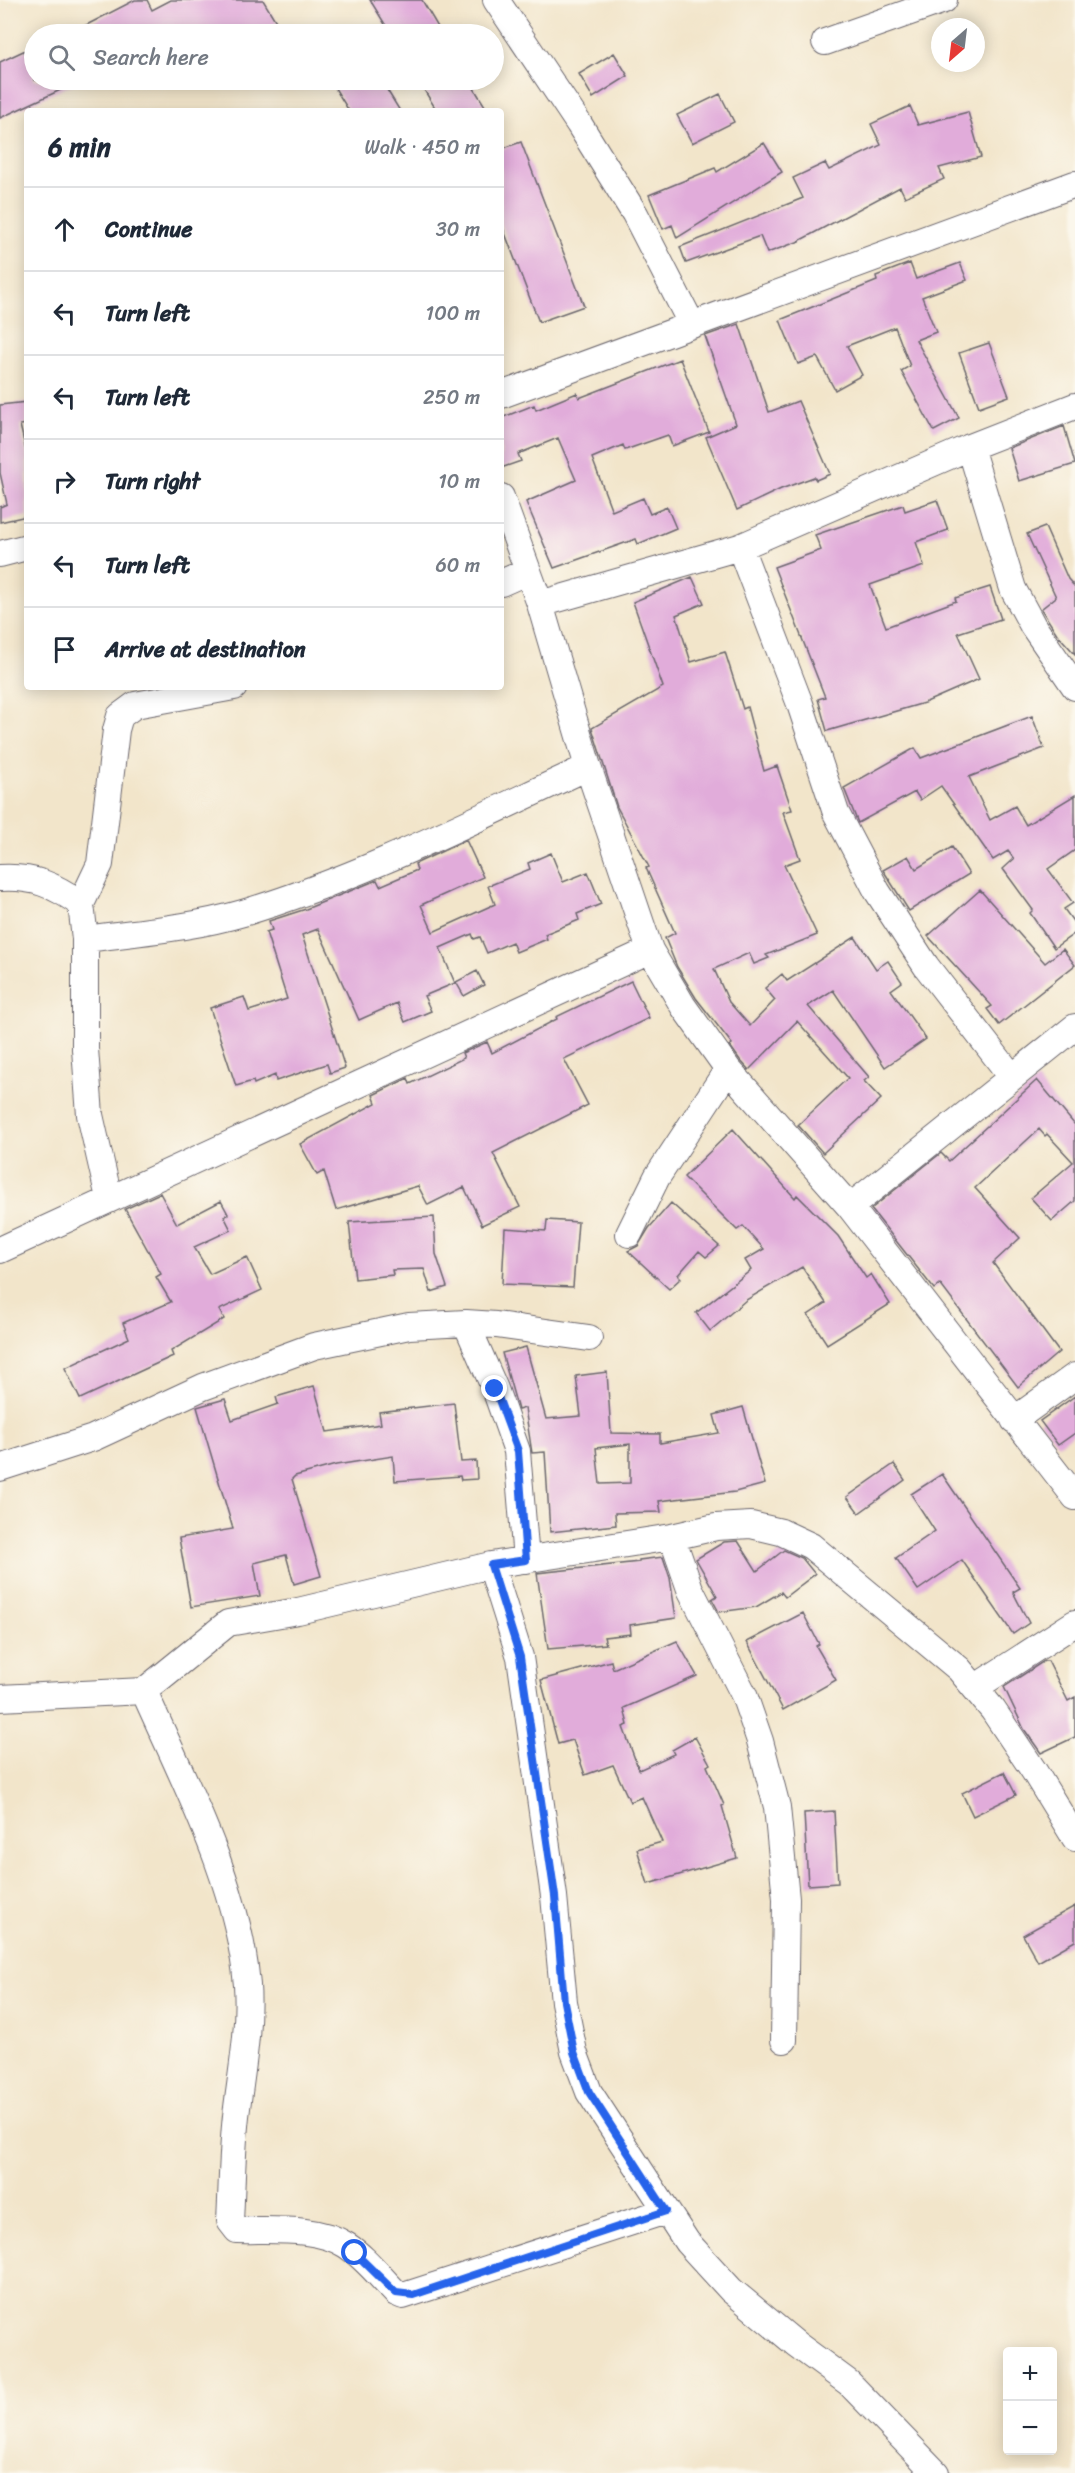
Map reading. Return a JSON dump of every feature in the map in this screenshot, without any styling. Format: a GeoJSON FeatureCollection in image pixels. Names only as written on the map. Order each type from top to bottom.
{"type":"FeatureCollection","features":[{"type":"Feature","properties":{"kind":"street"},"geometry":{"type":"LineString","coordinates":[[496,0],[579,124],[634,214],[692,325]]}},
{"type":"Feature","properties":{"kind":"street"},"geometry":{"type":"LineString","coordinates":[[825,42],[944,0]]}},
{"type":"Feature","properties":{"kind":"street"},"geometry":{"type":"LineString","coordinates":[[504,394],[1075,184]]}},
{"type":"Feature","properties":{"kind":"street"},"geometry":{"type":"LineString","coordinates":[[540,604],[740,547],[970,447],[1075,406]]}},
{"type":"Feature","properties":{"kind":"street"},"geometry":{"type":"LineString","coordinates":[[970,447],[1013,589],[1033,626],[1075,687]]}},
{"type":"Feature","properties":{"kind":"street"},"geometry":{"type":"LineString","coordinates":[[504,505],[540,604],[588,767],[650,950],[683,1006],[728,1069],[850,1207],[1075,1497]]}},
{"type":"Feature","properties":{"kind":"street"},"geometry":{"type":"LineString","coordinates":[[740,547],[800,704],[836,813],[876,891],[926,966],[1012,1077]]}},
{"type":"Feature","properties":{"kind":"street"},"geometry":{"type":"LineString","coordinates":[[0,554],[24,548]]}},
{"type":"Feature","properties":{"kind":"street"},"geometry":{"type":"LineString","coordinates":[[504,582],[528,572]]}},
{"type":"Feature","properties":{"kind":"street"},"geometry":{"type":"LineString","coordinates":[[109,1198],[89,1104],[85,1049],[85,939],[81,904],[100,864],[120,716],[135,705],[218,690]]}},
{"type":"Feature","properties":{"kind":"street"},"geometry":{"type":"LineString","coordinates":[[85,939],[196,924],[243,912],[373,865],[588,767]]}},
{"type":"Feature","properties":{"kind":"street"},"geometry":{"type":"LineString","coordinates":[[0,878],[22,877],[58,887],[81,904]]}},
{"type":"Feature","properties":{"kind":"street"},"geometry":{"type":"LineString","coordinates":[[0,1250],[650,950]]}},
{"type":"Feature","properties":{"kind":"street"},"geometry":{"type":"LineString","coordinates":[[850,1207],[1075,1027]]}},
{"type":"Feature","properties":{"kind":"street"},"geometry":{"type":"LineString","coordinates":[[630,1234],[657,1177],[728,1069]]}},
{"type":"Feature","properties":{"kind":"street"},"geometry":{"type":"LineString","coordinates":[[0,1468],[93,1438],[203,1387],[314,1346],[409,1326],[466,1323],[589,1338]]}},
{"type":"Feature","properties":{"kind":"street"},"geometry":{"type":"LineString","coordinates":[[466,1323],[495,1389],[518,1451],[526,1560]]}},
{"type":"Feature","properties":{"kind":"street"},"geometry":{"type":"LineString","coordinates":[[1014,1420],[1075,1376]]}},
{"type":"Feature","properties":{"kind":"street"},"geometry":{"type":"LineString","coordinates":[[0,1698],[144,1691],[228,1623],[298,1611],[491,1565],[672,1537],[716,1527],[752,1525],[782,1532],[811,1546],[959,1669],[975,1687],[1034,1771],[1075,1838]]}},
{"type":"Feature","properties":{"kind":"street"},"geometry":{"type":"LineString","coordinates":[[672,1537],[690,1589],[744,1695],[760,1741],[777,1807],[786,1899],[784,2040]]}},
{"type":"Feature","properties":{"kind":"street"},"geometry":{"type":"LineString","coordinates":[[491,1565],[520,1657],[555,1896],[564,2002],[574,2052],[589,2092],[687,2242],[731,2290],[796,2344],[849,2383],[936,2473]]}},
{"type":"Feature","properties":{"kind":"street"},"geometry":{"type":"LineString","coordinates":[[975,1687],[1075,1623]]}},
{"type":"Feature","properties":{"kind":"street"},"geometry":{"type":"LineString","coordinates":[[144,1691],[212,1851],[233,1910],[243,1956],[246,2021],[235,2130],[230,2221],[233,2228],[303,2232],[333,2238],[351,2249],[396,2293],[403,2296],[666,2211]]}},
{"type":"Feature","properties":{"kind":"building"},"geometry":{"type":"Polygon","coordinates":[[[135,0],[147,0],[152,10],[171,0],[263,0],[278,24],[88,24],[135,0]]]}},
{"type":"Feature","properties":{"kind":"building"},"geometry":{"type":"Polygon","coordinates":[[[370,0],[422,0],[436,24],[385,24],[370,0]]]}},
{"type":"Feature","properties":{"kind":"building"},"geometry":{"type":"Polygon","coordinates":[[[24,51],[24,90],[60,90],[0,118],[0,62],[24,51]]]}},
{"type":"Feature","properties":{"kind":"building"},"geometry":{"type":"Polygon","coordinates":[[[614,53],[628,76],[593,98],[579,74],[614,53]]]}},
{"type":"Feature","properties":{"kind":"building"},"geometry":{"type":"Polygon","coordinates":[[[336,90],[387,90],[398,108],[347,108],[336,90]]]}},
{"type":"Feature","properties":{"kind":"building"},"geometry":{"type":"Polygon","coordinates":[[[424,90],[475,90],[486,108],[435,108],[424,90]]]}},
{"type":"Feature","properties":{"kind":"building"},"geometry":{"type":"Polygon","coordinates":[[[720,94],[734,122],[692,143],[677,115],[720,94]]]}},
{"type":"Feature","properties":{"kind":"building"},"geometry":{"type":"Polygon","coordinates":[[[910,106],[918,125],[968,112],[981,157],[939,168],[944,179],[905,197],[900,187],[797,242],[767,253],[760,236],[686,263],[680,247],[803,198],[793,178],[825,163],[829,170],[881,145],[871,124],[910,106]]]}},
{"type":"Feature","properties":{"kind":"building"},"geometry":{"type":"Polygon","coordinates":[[[521,142],[584,306],[539,322],[504,231],[504,148],[521,142]]]}},
{"type":"Feature","properties":{"kind":"building"},"geometry":{"type":"Polygon","coordinates":[[[764,143],[782,172],[677,238],[672,225],[663,229],[649,195],[715,168],[717,172],[764,143]]]}},
{"type":"Feature","properties":{"kind":"building"},"geometry":{"type":"Polygon","coordinates":[[[910,263],[916,279],[960,263],[967,280],[922,297],[936,332],[916,340],[959,418],[934,431],[901,371],[910,366],[895,327],[847,346],[862,375],[835,390],[817,357],[798,364],[780,320],[877,281],[876,276],[910,263]]]}},
{"type":"Feature","properties":{"kind":"building"},"geometry":{"type":"Polygon","coordinates":[[[739,324],[769,412],[798,401],[830,474],[816,480],[814,477],[781,489],[737,510],[706,437],[736,424],[705,336],[739,324]]]}},
{"type":"Feature","properties":{"kind":"building"},"geometry":{"type":"Polygon","coordinates":[[[989,343],[1009,396],[979,407],[959,353],[989,343]]]}},
{"type":"Feature","properties":{"kind":"building"},"geometry":{"type":"Polygon","coordinates":[[[680,359],[709,432],[672,446],[668,435],[625,450],[623,445],[592,458],[612,511],[643,498],[650,514],[667,507],[676,528],[638,544],[636,539],[554,568],[526,502],[576,480],[558,438],[518,454],[521,461],[504,467],[504,417],[534,405],[536,410],[577,393],[579,398],[680,359]]]}},
{"type":"Feature","properties":{"kind":"building"},"geometry":{"type":"Polygon","coordinates":[[[24,402],[24,424],[20,425],[24,442],[24,517],[0,522],[0,507],[7,504],[0,473],[0,405],[24,402]]]}},
{"type":"Feature","properties":{"kind":"building"},"geometry":{"type":"Polygon","coordinates":[[[1064,426],[1075,464],[1019,481],[1009,448],[1064,426]]]}},
{"type":"Feature","properties":{"kind":"building"},"geometry":{"type":"Polygon","coordinates":[[[937,500],[948,530],[916,542],[924,566],[870,585],[886,627],[956,601],[955,598],[990,587],[1001,619],[958,633],[979,679],[924,703],[827,731],[818,699],[825,697],[774,567],[821,550],[815,535],[903,505],[905,511],[937,500]]]}},
{"type":"Feature","properties":{"kind":"building"},"geometry":{"type":"Polygon","coordinates":[[[1045,527],[1068,579],[1075,587],[1075,654],[1057,634],[1041,609],[1056,597],[1027,534],[1045,527]]]}},
{"type":"Feature","properties":{"kind":"building"},"geometry":{"type":"Polygon","coordinates":[[[692,577],[704,603],[676,615],[691,662],[725,652],[743,709],[747,707],[764,771],[777,766],[792,810],[783,812],[800,859],[784,865],[817,935],[766,955],[769,958],[754,964],[749,953],[714,969],[729,1002],[750,1026],[775,1000],[765,988],[782,974],[787,981],[855,937],[876,969],[888,961],[902,982],[891,990],[926,1039],[885,1067],[833,990],[808,1006],[869,1077],[864,1081],[881,1099],[823,1153],[798,1125],[848,1078],[797,1021],[749,1070],[740,1060],[730,1046],[732,1044],[696,998],[677,967],[665,938],[675,933],[646,868],[649,867],[617,807],[592,728],[663,687],[633,602],[692,577]]]}},
{"type":"Feature","properties":{"kind":"building"},"geometry":{"type":"Polygon","coordinates":[[[1032,716],[1044,748],[969,777],[990,820],[1015,806],[1026,825],[1075,795],[1075,850],[1048,869],[1073,903],[1064,909],[1075,924],[1075,933],[1054,948],[1030,913],[1033,910],[1003,869],[1014,859],[1008,851],[993,860],[941,786],[920,800],[915,792],[858,823],[844,788],[915,748],[921,758],[1032,716]]]}},
{"type":"Feature","properties":{"kind":"building"},"geometry":{"type":"Polygon","coordinates":[[[466,840],[483,877],[421,905],[433,932],[495,904],[488,886],[530,869],[528,863],[551,853],[563,882],[588,872],[601,904],[577,914],[579,920],[545,934],[547,939],[516,952],[512,942],[487,953],[480,937],[474,939],[472,934],[440,948],[455,983],[424,996],[431,1011],[405,1022],[397,1003],[359,1020],[318,929],[302,935],[345,1068],[330,1073],[327,1064],[276,1081],[275,1075],[254,1084],[253,1081],[236,1086],[210,1008],[244,997],[249,1011],[287,999],[266,932],[272,930],[269,921],[306,909],[377,880],[380,886],[417,870],[415,864],[466,840]]]}},
{"type":"Feature","properties":{"kind":"building"},"geometry":{"type":"Polygon","coordinates":[[[952,847],[969,874],[909,911],[883,870],[908,856],[916,869],[952,847]]]}},
{"type":"Feature","properties":{"kind":"building"},"geometry":{"type":"Polygon","coordinates":[[[980,890],[1045,963],[1063,949],[1075,965],[999,1025],[987,1009],[992,1006],[928,936],[980,890]]]}},
{"type":"Feature","properties":{"kind":"building"},"geometry":{"type":"Polygon","coordinates":[[[477,971],[484,985],[464,996],[456,982],[477,971]]]}},
{"type":"Feature","properties":{"kind":"building"},"geometry":{"type":"Polygon","coordinates":[[[631,981],[649,1018],[564,1059],[588,1105],[493,1153],[520,1207],[482,1225],[464,1187],[428,1205],[418,1186],[336,1210],[324,1171],[317,1175],[300,1144],[376,1103],[373,1095],[408,1078],[410,1084],[464,1058],[462,1053],[487,1042],[492,1053],[557,1019],[556,1017],[631,981]]]}},
{"type":"Feature","properties":{"kind":"building"},"geometry":{"type":"Polygon","coordinates":[[[1037,1080],[1075,1125],[1075,1201],[1052,1221],[1031,1198],[1073,1162],[1047,1134],[1045,1136],[1039,1129],[975,1188],[1020,1238],[993,1263],[1059,1352],[1018,1387],[940,1284],[934,1289],[871,1209],[941,1153],[949,1161],[1037,1080]]]}},
{"type":"Feature","properties":{"kind":"building"},"geometry":{"type":"Polygon","coordinates":[[[733,1129],[795,1198],[797,1195],[838,1236],[866,1278],[871,1274],[890,1304],[827,1344],[808,1315],[826,1303],[802,1267],[746,1300],[710,1331],[696,1313],[751,1270],[745,1260],[764,1249],[743,1226],[737,1230],[684,1177],[733,1129]]]}},
{"type":"Feature","properties":{"kind":"building"},"geometry":{"type":"Polygon","coordinates":[[[160,1193],[177,1224],[221,1201],[228,1214],[224,1216],[231,1230],[194,1247],[210,1274],[247,1257],[262,1290],[219,1310],[224,1319],[171,1351],[173,1356],[80,1399],[65,1368],[129,1338],[123,1323],[171,1302],[156,1277],[161,1274],[125,1209],[160,1193]]]}},
{"type":"Feature","properties":{"kind":"building"},"geometry":{"type":"Polygon","coordinates":[[[671,1203],[719,1246],[706,1257],[699,1251],[678,1275],[681,1278],[669,1289],[628,1251],[638,1246],[649,1228],[671,1203]]]}},
{"type":"Feature","properties":{"kind":"building"},"geometry":{"type":"Polygon","coordinates":[[[434,1217],[436,1254],[447,1287],[431,1292],[424,1269],[392,1270],[393,1275],[355,1279],[349,1222],[434,1217]]]}},
{"type":"Feature","properties":{"kind":"building"},"geometry":{"type":"Polygon","coordinates":[[[547,1220],[578,1222],[573,1287],[502,1284],[505,1228],[546,1231],[547,1220]]]}},
{"type":"Feature","properties":{"kind":"building"},"geometry":{"type":"Polygon","coordinates":[[[526,1347],[546,1419],[581,1416],[576,1376],[607,1372],[611,1433],[660,1434],[660,1443],[719,1433],[714,1415],[743,1407],[765,1484],[735,1492],[659,1501],[661,1512],[615,1513],[616,1525],[550,1532],[545,1452],[532,1453],[525,1408],[518,1410],[502,1353],[526,1347]],[[630,1444],[596,1448],[600,1484],[630,1483],[630,1444]]]}},
{"type":"Feature","properties":{"kind":"building"},"geometry":{"type":"Polygon","coordinates":[[[314,1386],[327,1432],[381,1424],[379,1412],[454,1403],[461,1462],[476,1461],[477,1479],[461,1480],[460,1476],[395,1481],[393,1456],[336,1465],[295,1476],[292,1479],[321,1576],[294,1584],[286,1555],[254,1563],[260,1596],[191,1607],[179,1538],[233,1529],[197,1407],[225,1399],[232,1420],[278,1404],[276,1397],[314,1386]]]}},
{"type":"Feature","properties":{"kind":"building"},"geometry":{"type":"Polygon","coordinates":[[[1075,1396],[1075,1433],[1058,1445],[1040,1421],[1075,1396]]]}},
{"type":"Feature","properties":{"kind":"building"},"geometry":{"type":"Polygon","coordinates":[[[894,1464],[905,1480],[859,1513],[847,1497],[894,1464]]]}},
{"type":"Feature","properties":{"kind":"building"},"geometry":{"type":"Polygon","coordinates":[[[942,1474],[1020,1588],[1013,1592],[1029,1623],[1013,1634],[962,1560],[918,1590],[896,1558],[935,1531],[911,1494],[942,1474]]]}},
{"type":"Feature","properties":{"kind":"building"},"geometry":{"type":"Polygon","coordinates":[[[738,1541],[757,1571],[784,1550],[802,1558],[815,1574],[785,1597],[781,1592],[756,1607],[719,1612],[712,1599],[717,1596],[696,1559],[724,1542],[738,1541]]]}},
{"type":"Feature","properties":{"kind":"building"},"geometry":{"type":"Polygon","coordinates":[[[663,1557],[670,1578],[676,1618],[630,1625],[631,1634],[604,1637],[606,1644],[548,1649],[537,1573],[639,1562],[639,1560],[663,1557]]]}},
{"type":"Feature","properties":{"kind":"building"},"geometry":{"type":"Polygon","coordinates":[[[803,1613],[819,1644],[816,1646],[836,1680],[783,1710],[747,1642],[803,1613]]]}},
{"type":"Feature","properties":{"kind":"building"},"geometry":{"type":"Polygon","coordinates":[[[677,1641],[697,1676],[624,1708],[628,1725],[623,1727],[639,1770],[674,1754],[672,1750],[695,1737],[710,1764],[707,1766],[724,1805],[722,1806],[737,1858],[648,1884],[637,1849],[662,1842],[642,1797],[630,1802],[613,1765],[585,1775],[573,1740],[558,1744],[541,1680],[611,1661],[613,1669],[677,1641]]]}},
{"type":"Feature","properties":{"kind":"building"},"geometry":{"type":"Polygon","coordinates":[[[1044,1661],[1048,1661],[1068,1701],[1075,1697],[1075,1737],[1041,1753],[1024,1729],[1004,1687],[1044,1661]]]}},
{"type":"Feature","properties":{"kind":"building"},"geometry":{"type":"Polygon","coordinates":[[[1004,1772],[1016,1795],[973,1816],[962,1793],[1004,1772]]]}},
{"type":"Feature","properties":{"kind":"building"},"geometry":{"type":"Polygon","coordinates":[[[834,1811],[838,1883],[808,1885],[804,1813],[834,1811]]]}},
{"type":"Feature","properties":{"kind":"building"},"geometry":{"type":"Polygon","coordinates":[[[1075,1906],[1075,1941],[1038,1962],[1023,1935],[1075,1906]]]}},
{"type":"Feature","properties":{"kind":"route"},"geometry":{"type":"LineString","coordinates":[[355,2253],[396,2293],[403,2296],[413,2295],[666,2211],[589,2092],[574,2052],[564,2002],[555,1896],[520,1657],[491,1565],[526,1560],[518,1451],[495,1389]]}}]}
